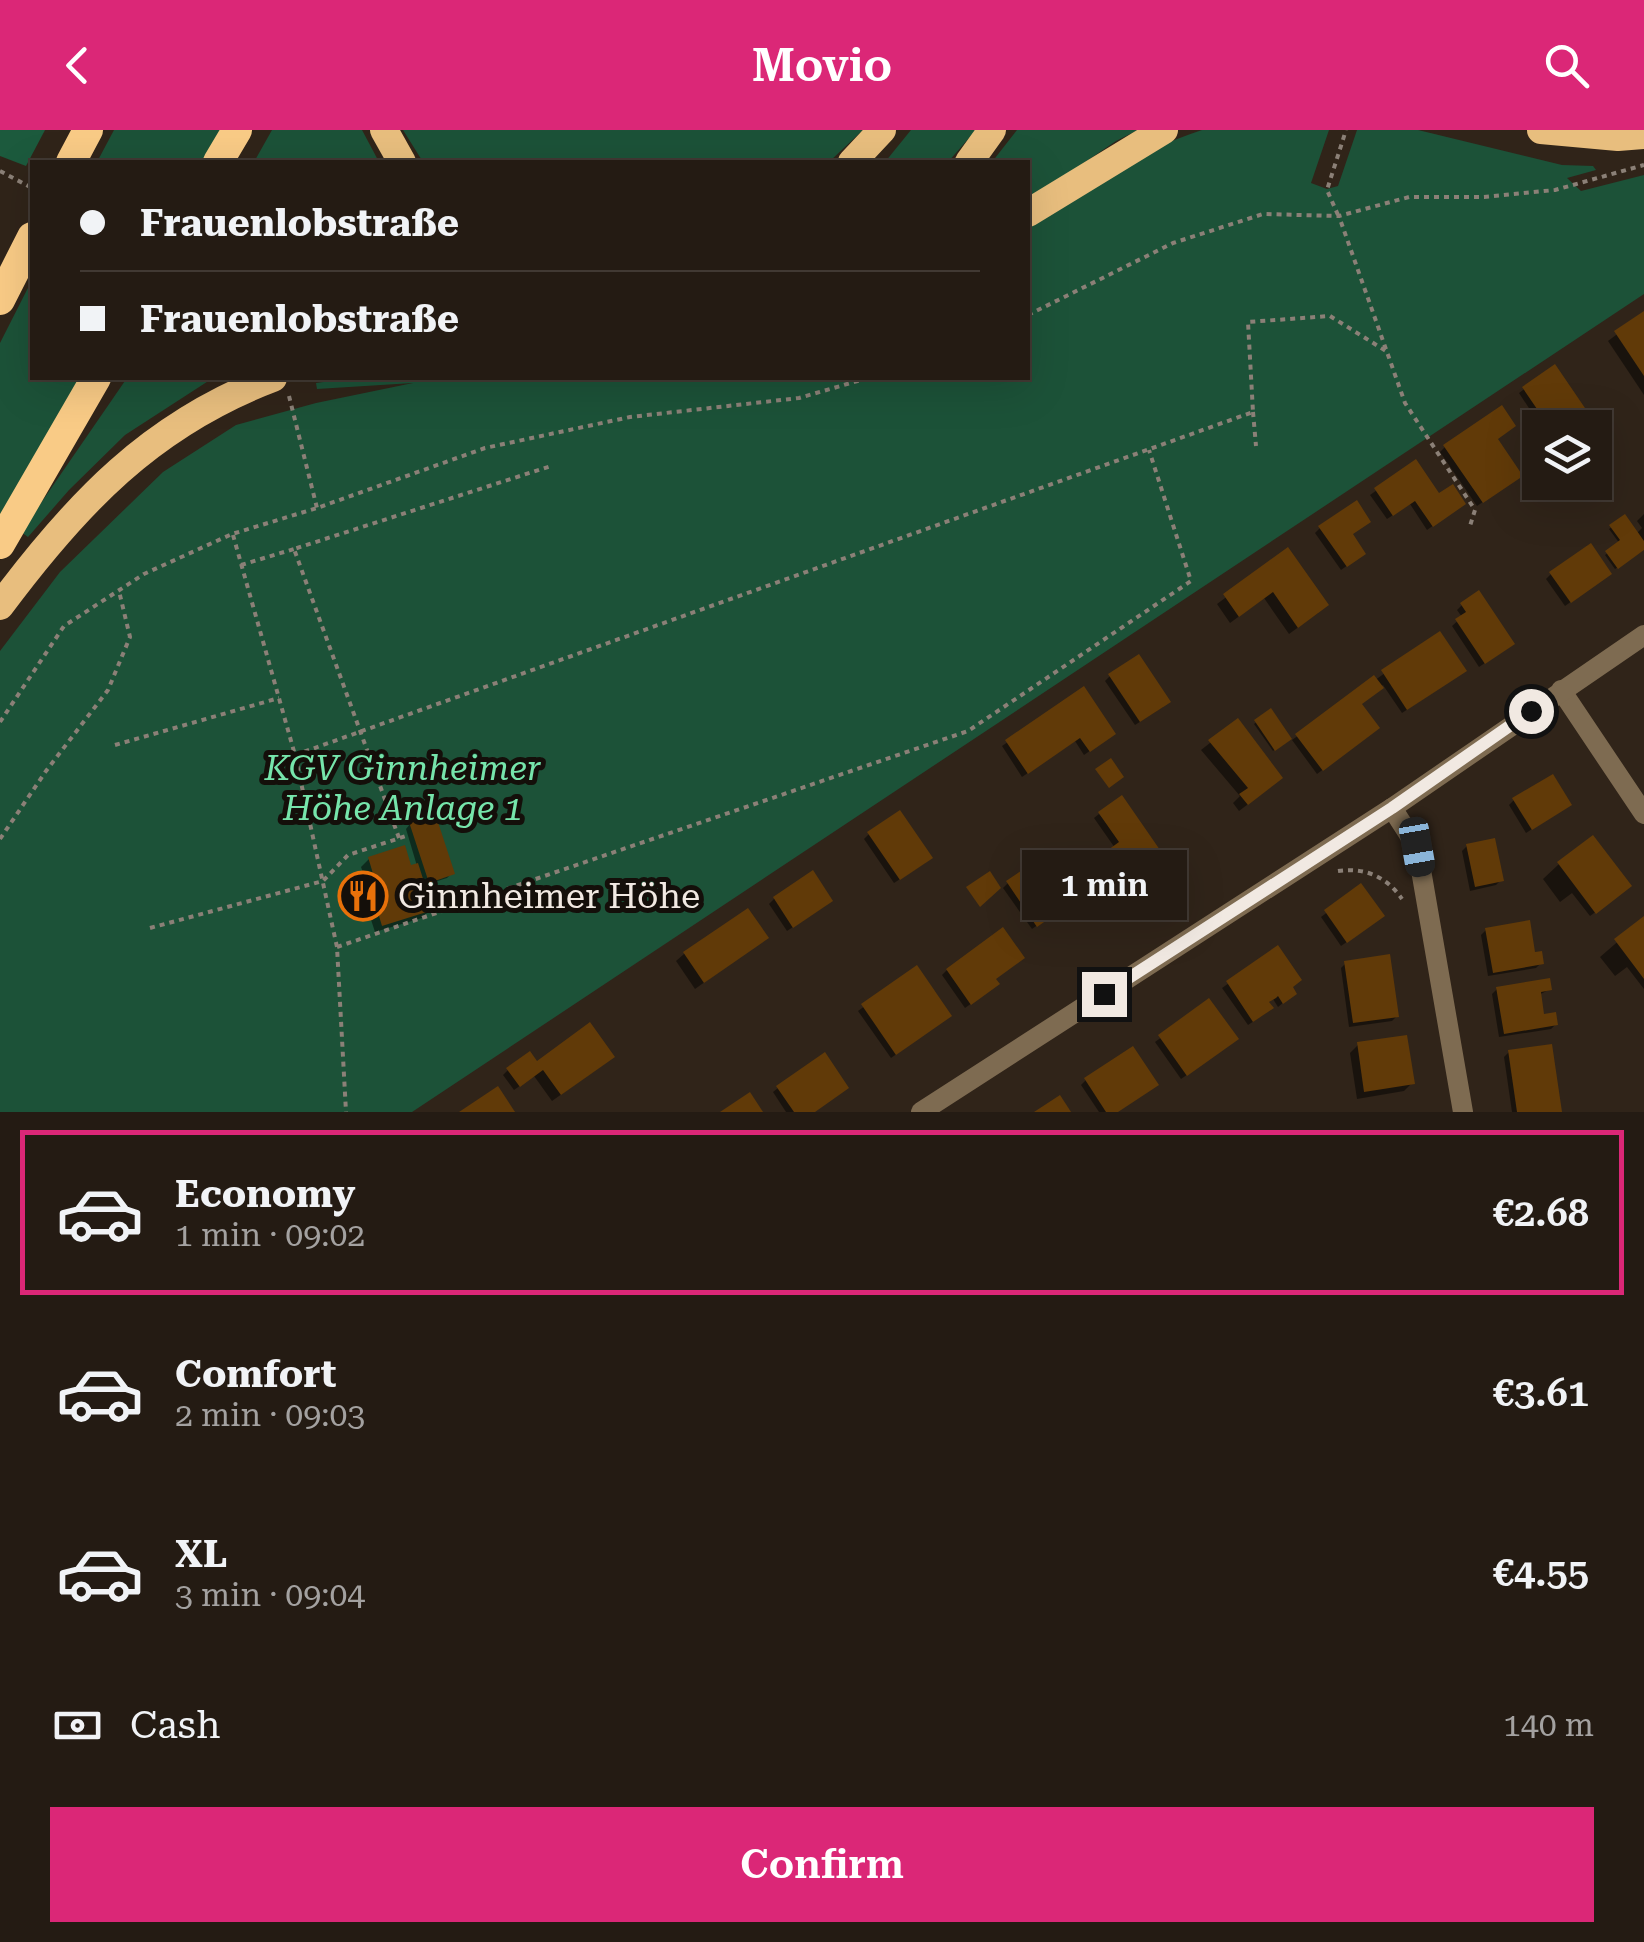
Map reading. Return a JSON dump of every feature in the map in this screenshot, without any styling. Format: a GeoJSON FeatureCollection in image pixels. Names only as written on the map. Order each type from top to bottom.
{"type":"FeatureCollection","features":[{"type":"Feature","properties":{"kind":"highway"},"geometry":{"type":"LineString","coordinates":[[72,160],[88,130]]}},
{"type":"Feature","properties":{"kind":"highway"},"geometry":{"type":"LineString","coordinates":[[219,160],[237,130]]}},
{"type":"Feature","properties":{"kind":"highway"},"geometry":{"type":"LineString","coordinates":[[384,130],[401,160]]}},
{"type":"Feature","properties":{"kind":"highway"},"geometry":{"type":"LineString","coordinates":[[854,160],[882,130]]}},
{"type":"Feature","properties":{"kind":"highway"},"geometry":{"type":"LineString","coordinates":[[970,160],[992,130]]}},
{"type":"Feature","properties":{"kind":"highway"},"geometry":{"type":"LineString","coordinates":[[1030,212],[1164,130]]}},
{"type":"Feature","properties":{"kind":"highway"},"geometry":{"type":"LineString","coordinates":[[1541,130],[1618,137],[1644,135]]}},
{"type":"Feature","properties":{"kind":"highway"},"geometry":{"type":"LineString","coordinates":[[0,300],[30,241]]}},
{"type":"Feature","properties":{"kind":"highway"},"geometry":{"type":"LineString","coordinates":[[0,544],[95,380]]}},
{"type":"Feature","properties":{"kind":"highway"},"geometry":{"type":"LineString","coordinates":[[0,606],[64,524],[114,474],[197,412],[245,388],[281,387]]}},
{"type":"Feature","properties":{"kind":"street"},"geometry":{"type":"LineString","coordinates":[[921,1112],[1392,808],[1644,634]]}},
{"type":"Feature","properties":{"kind":"street"},"geometry":{"type":"LineString","coordinates":[[1561,690],[1644,814]]}},
{"type":"Feature","properties":{"kind":"street"},"geometry":{"type":"LineString","coordinates":[[1392,808],[1417,847],[1463,1112]]}},
{"type":"Feature","properties":{"kind":"path"},"geometry":{"type":"LineString","coordinates":[[1346,130],[1327,190],[1405,403],[1475,510],[1470,526]]}},
{"type":"Feature","properties":{"kind":"path"},"geometry":{"type":"LineString","coordinates":[[1030,313],[1173,243],[1263,214],[1340,219],[1409,197],[1555,190],[1644,165]]}},
{"type":"Feature","properties":{"kind":"path"},"geometry":{"type":"LineString","coordinates":[[0,171],[30,187]]}},
{"type":"Feature","properties":{"kind":"path"},"geometry":{"type":"LineString","coordinates":[[1256,446],[1248,322],[1330,316],[1386,351]]}},
{"type":"Feature","properties":{"kind":"path"},"geometry":{"type":"LineString","coordinates":[[0,722],[64,626],[144,574],[232,534],[318,508],[485,448],[630,417],[799,398],[861,380]]}},
{"type":"Feature","properties":{"kind":"path"},"geometry":{"type":"LineString","coordinates":[[281,387],[318,508]]}},
{"type":"Feature","properties":{"kind":"path"},"geometry":{"type":"LineString","coordinates":[[296,755],[1253,412]]}},
{"type":"Feature","properties":{"kind":"path"},"geometry":{"type":"LineString","coordinates":[[336,947],[968,731],[1192,580],[1149,450]]}},
{"type":"Feature","properties":{"kind":"path"},"geometry":{"type":"LineString","coordinates":[[241,566],[551,466]]}},
{"type":"Feature","properties":{"kind":"path"},"geometry":{"type":"LineString","coordinates":[[232,534],[296,755],[336,947],[346,1112]]}},
{"type":"Feature","properties":{"kind":"path"},"geometry":{"type":"LineString","coordinates":[[294,549],[399,838]]}},
{"type":"Feature","properties":{"kind":"path"},"geometry":{"type":"LineString","coordinates":[[0,839],[108,690],[130,636],[120,591]]}},
{"type":"Feature","properties":{"kind":"path"},"geometry":{"type":"LineString","coordinates":[[114,745],[279,698]]}},
{"type":"Feature","properties":{"kind":"path"},"geometry":{"type":"LineString","coordinates":[[150,928],[322,881],[348,854],[409,835]]}},
{"type":"Feature","properties":{"kind":"path"},"geometry":{"type":"LineString","coordinates":[[1324,874],[1342,869],[1365,871],[1381,878],[1408,907]]}},
{"type":"Feature","properties":{"kind":"green space"},"geometry":{"type":"Polygon","coordinates":[[[0,130],[45,130],[26,166],[0,156],[0,130]]]}},
{"type":"Feature","properties":{"kind":"green space"},"geometry":{"type":"Polygon","coordinates":[[[114,130],[222,130],[205,160],[98,160],[114,130]]]}},
{"type":"Feature","properties":{"kind":"green space"},"geometry":{"type":"Polygon","coordinates":[[[272,130],[362,130],[378,160],[255,160],[272,130]]]}},
{"type":"Feature","properties":{"kind":"green space"},"geometry":{"type":"Polygon","coordinates":[[[403,130],[863,130],[831,160],[422,160],[403,130]]]}},
{"type":"Feature","properties":{"kind":"green space"},"geometry":{"type":"Polygon","coordinates":[[[911,130],[976,130],[950,160],[887,160],[911,130]]]}},
{"type":"Feature","properties":{"kind":"green space"},"geometry":{"type":"Polygon","coordinates":[[[1017,130],[1138,130],[1030,200],[1030,160],[994,160],[1017,130]]]}},
{"type":"Feature","properties":{"kind":"green space","name":"KGV Ginnheimer Höhe Anlage 1"},"geometry":{"type":"Polygon","coordinates":[[[1202,130],[1329,130],[1311,183],[1327,189],[1338,186],[1357,130],[1418,130],[1562,165],[1593,166],[1596,170],[1567,178],[1581,191],[1644,175],[1644,294],[412,1112],[0,1112],[0,651],[60,572],[163,472],[236,425],[413,383],[317,389],[316,383],[338,380],[1030,380],[1030,228],[1132,160],[1202,130]]]}},
{"type":"Feature","properties":{"kind":"green space"},"geometry":{"type":"Polygon","coordinates":[[[30,284],[30,380],[80,380],[0,515],[0,343],[30,284]]]}},
{"type":"Feature","properties":{"kind":"green space"},"geometry":{"type":"Polygon","coordinates":[[[126,380],[210,380],[125,435],[28,537],[21,532],[126,380]]]}},
{"type":"Feature","properties":{"kind":"building"},"geometry":{"type":"Polygon","coordinates":[[[1644,311],[1644,376],[1614,331],[1644,311]]]}},
{"type":"Feature","properties":{"kind":"building"},"geometry":{"type":"Polygon","coordinates":[[[1555,364],[1586,410],[1538,410],[1522,387],[1555,364]]]}},
{"type":"Feature","properties":{"kind":"building"},"geometry":{"type":"Polygon","coordinates":[[[1502,405],[1516,426],[1498,439],[1522,477],[1483,503],[1443,445],[1502,405]]]}},
{"type":"Feature","properties":{"kind":"building"},"geometry":{"type":"Polygon","coordinates":[[[1416,459],[1439,493],[1453,484],[1466,504],[1433,527],[1415,501],[1393,516],[1374,488],[1416,459]]]}},
{"type":"Feature","properties":{"kind":"building"},"geometry":{"type":"Polygon","coordinates":[[[1357,500],[1371,522],[1353,534],[1366,554],[1347,567],[1318,526],[1357,500]]]}},
{"type":"Feature","properties":{"kind":"building"},"geometry":{"type":"Polygon","coordinates":[[[1625,514],[1644,541],[1644,550],[1618,569],[1605,551],[1620,540],[1609,525],[1625,514]]]}},
{"type":"Feature","properties":{"kind":"building"},"geometry":{"type":"Polygon","coordinates":[[[1591,543],[1612,574],[1571,603],[1549,572],[1591,543]]]}},
{"type":"Feature","properties":{"kind":"building"},"geometry":{"type":"Polygon","coordinates":[[[1288,547],[1329,605],[1298,628],[1273,592],[1239,617],[1223,594],[1288,547]]]}},
{"type":"Feature","properties":{"kind":"building"},"geometry":{"type":"Polygon","coordinates":[[[1479,590],[1515,644],[1485,664],[1455,619],[1466,612],[1460,603],[1479,590]]]}},
{"type":"Feature","properties":{"kind":"building"},"geometry":{"type":"Polygon","coordinates":[[[1440,631],[1467,671],[1407,710],[1381,670],[1440,631]]]}},
{"type":"Feature","properties":{"kind":"building"},"geometry":{"type":"Polygon","coordinates":[[[1139,654],[1171,702],[1140,722],[1108,674],[1139,654]]]}},
{"type":"Feature","properties":{"kind":"building"},"geometry":{"type":"Polygon","coordinates":[[[1374,675],[1384,688],[1362,704],[1380,728],[1323,771],[1295,734],[1374,675]]]}},
{"type":"Feature","properties":{"kind":"building"},"geometry":{"type":"Polygon","coordinates":[[[1084,686],[1116,734],[1090,752],[1080,738],[1028,774],[1005,740],[1084,686]]]}},
{"type":"Feature","properties":{"kind":"building"},"geometry":{"type":"Polygon","coordinates":[[[1271,708],[1292,739],[1275,751],[1254,720],[1271,708]]]}},
{"type":"Feature","properties":{"kind":"building"},"geometry":{"type":"Polygon","coordinates":[[[1238,718],[1283,778],[1248,805],[1239,794],[1248,788],[1208,740],[1238,718]]]}},
{"type":"Feature","properties":{"kind":"building"},"geometry":{"type":"Polygon","coordinates":[[[1111,758],[1124,777],[1109,788],[1095,769],[1111,758]]]}},
{"type":"Feature","properties":{"kind":"building"},"geometry":{"type":"Polygon","coordinates":[[[1553,774],[1572,805],[1532,830],[1512,798],[1553,774]]]}},
{"type":"Feature","properties":{"kind":"building"},"geometry":{"type":"Polygon","coordinates":[[[1122,795],[1160,850],[1148,866],[1136,867],[1130,858],[1119,866],[1107,858],[1108,850],[1119,842],[1098,812],[1122,795]]]}},
{"type":"Feature","properties":{"kind":"building"},"geometry":{"type":"Polygon","coordinates":[[[900,810],[933,858],[900,880],[867,832],[900,810]]]}},
{"type":"Feature","properties":{"kind":"building"},"geometry":{"type":"Polygon","coordinates":[[[435,813],[455,874],[429,883],[409,822],[435,813]]]}},
{"type":"Feature","properties":{"kind":"building"},"geometry":{"type":"Polygon","coordinates":[[[1593,835],[1632,886],[1596,914],[1557,862],[1593,835]]]}},
{"type":"Feature","properties":{"kind":"building"},"geometry":{"type":"Polygon","coordinates":[[[1495,838],[1504,881],[1475,887],[1466,844],[1495,838]]]}},
{"type":"Feature","properties":{"kind":"building"},"geometry":{"type":"Polygon","coordinates":[[[405,845],[411,865],[418,863],[433,910],[382,926],[368,879],[374,877],[368,857],[405,845]]]}},
{"type":"Feature","properties":{"kind":"building"},"geometry":{"type":"Polygon","coordinates":[[[1052,850],[1074,883],[1046,903],[1054,915],[1037,927],[1006,881],[1052,850]]]}},
{"type":"Feature","properties":{"kind":"building"},"geometry":{"type":"Polygon","coordinates":[[[813,870],[833,901],[793,928],[773,897],[813,870]]]}},
{"type":"Feature","properties":{"kind":"building"},"geometry":{"type":"Polygon","coordinates":[[[990,871],[1001,888],[980,907],[966,887],[990,871]]]}},
{"type":"Feature","properties":{"kind":"building"},"geometry":{"type":"Polygon","coordinates":[[[1361,883],[1385,916],[1347,943],[1324,910],[1361,883]]]}},
{"type":"Feature","properties":{"kind":"building"},"geometry":{"type":"Polygon","coordinates":[[[748,908],[769,938],[704,983],[683,952],[748,908]]]}},
{"type":"Feature","properties":{"kind":"building"},"geometry":{"type":"Polygon","coordinates":[[[1644,916],[1644,979],[1614,939],[1644,916]]]}},
{"type":"Feature","properties":{"kind":"building"},"geometry":{"type":"Polygon","coordinates":[[[1530,920],[1535,952],[1542,951],[1544,964],[1493,973],[1485,928],[1530,920]]]}},
{"type":"Feature","properties":{"kind":"building"},"geometry":{"type":"Polygon","coordinates":[[[1003,927],[1025,958],[996,979],[1000,984],[971,1005],[946,969],[1003,927]]]}},
{"type":"Feature","properties":{"kind":"building"},"geometry":{"type":"Polygon","coordinates":[[[1278,945],[1302,980],[1293,987],[1297,994],[1283,1004],[1278,996],[1269,1002],[1274,1008],[1253,1022],[1226,981],[1278,945]]]}},
{"type":"Feature","properties":{"kind":"building"},"geometry":{"type":"Polygon","coordinates":[[[1390,954],[1399,1017],[1353,1023],[1344,961],[1390,954]]]}},
{"type":"Feature","properties":{"kind":"building"},"geometry":{"type":"Polygon","coordinates":[[[917,965],[952,1016],[896,1055],[861,1004],[917,965]]]}},
{"type":"Feature","properties":{"kind":"building"},"geometry":{"type":"Polygon","coordinates":[[[1550,978],[1552,990],[1541,992],[1544,1014],[1556,1012],[1558,1025],[1504,1034],[1496,987],[1550,978]]]}},
{"type":"Feature","properties":{"kind":"building"},"geometry":{"type":"Polygon","coordinates":[[[1209,998],[1239,1039],[1187,1076],[1158,1035],[1209,998]]]}},
{"type":"Feature","properties":{"kind":"building"},"geometry":{"type":"Polygon","coordinates":[[[590,1022],[615,1057],[561,1095],[543,1070],[520,1087],[506,1068],[530,1051],[537,1061],[590,1022]]]}},
{"type":"Feature","properties":{"kind":"building"},"geometry":{"type":"Polygon","coordinates":[[[1407,1035],[1415,1084],[1364,1092],[1357,1042],[1407,1035]]]}},
{"type":"Feature","properties":{"kind":"building"},"geometry":{"type":"Polygon","coordinates":[[[1552,1044],[1562,1112],[1517,1112],[1508,1050],[1552,1044]]]}},
{"type":"Feature","properties":{"kind":"building"},"geometry":{"type":"Polygon","coordinates":[[[1133,1046],[1159,1085],[1118,1112],[1106,1112],[1084,1078],[1133,1046]]]}},
{"type":"Feature","properties":{"kind":"building"},"geometry":{"type":"Polygon","coordinates":[[[825,1052],[849,1088],[815,1112],[794,1112],[776,1086],[825,1052]]]}},
{"type":"Feature","properties":{"kind":"building"},"geometry":{"type":"Polygon","coordinates":[[[498,1086],[515,1112],[459,1112],[498,1086]]]}},
{"type":"Feature","properties":{"kind":"building"},"geometry":{"type":"Polygon","coordinates":[[[750,1092],[763,1112],[720,1112],[750,1092]]]}},
{"type":"Feature","properties":{"kind":"building"},"geometry":{"type":"Polygon","coordinates":[[[1060,1095],[1071,1112],[1034,1112],[1060,1095]]]}},
{"type":"Feature","properties":{"kind":"place","name":"Ginnheimer Höhe"},"geometry":{"type":"Point","coordinates":[363,896]}},
{"type":"Feature","properties":{"kind":"route"},"geometry":{"type":"LineString","coordinates":[[1104,994],[1392,808],[1531,711]]}}]}
